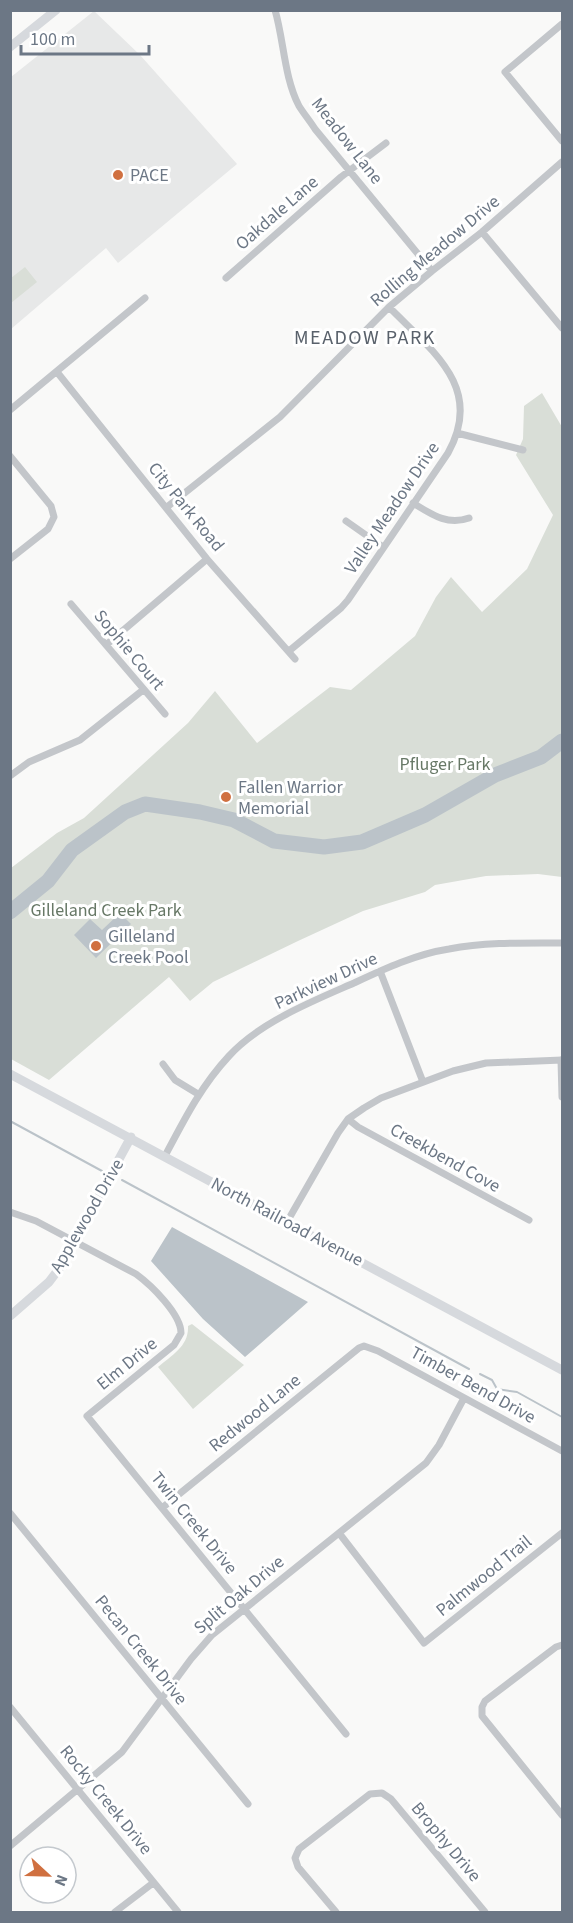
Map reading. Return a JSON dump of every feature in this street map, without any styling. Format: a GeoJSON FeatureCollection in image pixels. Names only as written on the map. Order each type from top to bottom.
{"type":"FeatureCollection","features":[{"type":"Feature","properties":{"kind":"street"},"geometry":{"type":"LineString","coordinates":[[10,48],[56,10]]}},
{"type":"Feature","properties":{"kind":"street","name":"Meadow Lane"},"geometry":{"type":"LineString","coordinates":[[275,10],[282,32],[287,70],[299,105],[349,171],[432,271]]}},
{"type":"Feature","properties":{"kind":"street"},"geometry":{"type":"LineString","coordinates":[[562,24],[505,72],[562,141]]}},
{"type":"Feature","properties":{"kind":"street","name":"Oakdale Lane"},"geometry":{"type":"LineString","coordinates":[[226,278],[349,171],[386,143]]}},
{"type":"Feature","properties":{"kind":"street","name":"Rolling Meadow Drive"},"geometry":{"type":"LineString","coordinates":[[167,507],[280,417],[389,307],[482,232],[562,162]]}},
{"type":"Feature","properties":{"kind":"street"},"geometry":{"type":"LineString","coordinates":[[482,232],[562,328]]}},
{"type":"Feature","properties":{"kind":"street"},"geometry":{"type":"LineString","coordinates":[[10,410],[145,298]]}},
{"type":"Feature","properties":{"kind":"street","name":"Valley Meadow Drive"},"geometry":{"type":"LineString","coordinates":[[289,651],[345,604],[448,453],[457,433],[460,422],[459,400],[453,375],[436,354],[389,307]]}},
{"type":"Feature","properties":{"kind":"street","name":"City Park Road"},"geometry":{"type":"LineString","coordinates":[[57,372],[207,558],[295,659]]}},
{"type":"Feature","properties":{"kind":"street"},"geometry":{"type":"LineString","coordinates":[[457,433],[523,450]]}},
{"type":"Feature","properties":{"kind":"street"},"geometry":{"type":"LineString","coordinates":[[10,456],[51,506],[54,517],[48,529],[10,559]]}},
{"type":"Feature","properties":{"kind":"street"},"geometry":{"type":"LineString","coordinates":[[413,503],[446,521],[455,522],[469,518]]}},
{"type":"Feature","properties":{"kind":"street"},"geometry":{"type":"LineString","coordinates":[[346,521],[383,547]]}},
{"type":"Feature","properties":{"kind":"street"},"geometry":{"type":"LineString","coordinates":[[106,645],[207,558]]}},
{"type":"Feature","properties":{"kind":"street","name":"Sophie Court"},"geometry":{"type":"LineString","coordinates":[[71,604],[165,714]]}},
{"type":"Feature","properties":{"kind":"street"},"geometry":{"type":"LineString","coordinates":[[10,776],[29,762],[80,740],[143,690]]}},
{"type":"Feature","properties":{"kind":"street","name":"Parkview Drive"},"geometry":{"type":"LineString","coordinates":[[165,1156],[198,1094],[230,1054],[271,1023],[380,971],[416,958],[453,948],[496,944],[562,943]]}},
{"type":"Feature","properties":{"kind":"street"},"geometry":{"type":"LineString","coordinates":[[380,971],[423,1082]]}},
{"type":"Feature","properties":{"kind":"street"},"geometry":{"type":"LineString","coordinates":[[287,1222],[327,1150],[348,1119],[381,1098],[453,1071],[486,1063],[562,1060],[562,1097]]}},
{"type":"Feature","properties":{"kind":"street"},"geometry":{"type":"LineString","coordinates":[[163,1064],[175,1080],[198,1094]]}},
{"type":"Feature","properties":{"kind":"street","name":"North Railroad Avenue"},"geometry":{"type":"LineString","coordinates":[[10,1074],[562,1370]]}},
{"type":"Feature","properties":{"kind":"street","name":"Creekbend Cove"},"geometry":{"type":"LineString","coordinates":[[348,1119],[358,1127],[529,1220]]}},
{"type":"Feature","properties":{"kind":"street","name":"Applewood Drive"},"geometry":{"type":"LineString","coordinates":[[10,1316],[49,1282],[61,1266],[131,1137]]}},
{"type":"Feature","properties":{"kind":"street"},"geometry":{"type":"LineString","coordinates":[[10,1212],[36,1221],[75,1241]]}},
{"type":"Feature","properties":{"kind":"street","name":"Elm Drive"},"geometry":{"type":"LineString","coordinates":[[75,1241],[128,1270],[150,1286],[179,1320],[181,1333],[174,1345],[87,1416]]}},
{"type":"Feature","properties":{"kind":"street","name":"Timber Bend Drive"},"geometry":{"type":"LineString","coordinates":[[369,1347],[562,1451]]}},
{"type":"Feature","properties":{"kind":"street","name":"Redwood Lane"},"geometry":{"type":"LineString","coordinates":[[162,1508],[359,1348],[369,1347]]}},
{"type":"Feature","properties":{"kind":"street","name":"Split Oak Drive"},"geometry":{"type":"LineString","coordinates":[[10,1846],[122,1752],[203,1644],[426,1463],[439,1445],[464,1398]]}},
{"type":"Feature","properties":{"kind":"street","name":"Twin Creek Drive"},"geometry":{"type":"LineString","coordinates":[[87,1416],[346,1734]]}},
{"type":"Feature","properties":{"kind":"street","name":"Pecan Creek Drive"},"geometry":{"type":"LineString","coordinates":[[10,1513],[248,1804]]}},
{"type":"Feature","properties":{"kind":"street","name":"Palmwood Trail"},"geometry":{"type":"LineString","coordinates":[[339,1533],[424,1643],[562,1533]]}},
{"type":"Feature","properties":{"kind":"street"},"geometry":{"type":"LineString","coordinates":[[562,1645],[556,1647],[485,1701],[482,1707],[482,1716],[562,1815]]}},
{"type":"Feature","properties":{"kind":"street","name":"Rocky Creek Drive"},"geometry":{"type":"LineString","coordinates":[[10,1707],[178,1912]]}},
{"type":"Feature","properties":{"kind":"street","name":"Brophy Drive"},"geometry":{"type":"LineString","coordinates":[[336,1912],[298,1867],[295,1858],[299,1849],[370,1794],[382,1793],[391,1798],[485,1912]]}},
{"type":"Feature","properties":{"kind":"street"},"geometry":{"type":"LineString","coordinates":[[115,1912],[153,1883]]}},
{"type":"Feature","properties":{"kind":"shaded area","name":"PACE"},"geometry":{"type":"Polygon","coordinates":[[[94,11],[140,55],[237,164],[118,263],[106,248],[11,329],[11,77],[94,11]]]}},
{"type":"Feature","properties":{"kind":"shaded area","name":"Gilleland Creek Pool"},"geometry":{"type":"Polygon","coordinates":[[[120,913],[131,924],[96,958],[74,935],[90,919],[102,930],[120,913]]]}},
{"type":"Feature","properties":{"kind":"shaded area"},"geometry":{"type":"Polygon","coordinates":[[[172,1227],[308,1302],[245,1357],[203,1319],[151,1261],[172,1227]]]}},
{"type":"Feature","properties":{"kind":"green space"},"geometry":{"type":"Polygon","coordinates":[[[25,267],[37,282],[11,303],[11,278],[25,267]]]}},
{"type":"Feature","properties":{"kind":"green space"},"geometry":{"type":"Polygon","coordinates":[[[542,393],[562,427],[562,877],[538,874],[486,876],[435,885],[425,892],[363,911],[298,941],[213,982],[190,1001],[169,977],[49,1080],[11,1059],[11,868],[57,833],[84,818],[188,723],[215,691],[257,743],[330,687],[351,690],[415,636],[436,597],[451,577],[482,612],[527,569],[553,515],[516,455],[523,439],[524,406],[542,393]]]}},
{"type":"Feature","properties":{"kind":"green space"},"geometry":{"type":"Polygon","coordinates":[[[192,1324],[244,1365],[193,1409],[158,1367],[183,1345],[188,1326],[192,1324]]]}},
{"type":"Feature","properties":{"kind":"waterway"},"geometry":{"type":"LineString","coordinates":[[10,912],[48,881],[72,850],[125,812],[145,804],[200,812],[234,820],[274,841],[324,847],[362,842],[425,815],[495,775],[541,757],[562,741]]}},
{"type":"Feature","properties":{"kind":"waterway"},"geometry":{"type":"LineString","coordinates":[[10,1121],[102,1171]]}},
{"type":"Feature","properties":{"kind":"waterway"},"geometry":{"type":"LineString","coordinates":[[122,1180],[469,1369]]}},
{"type":"Feature","properties":{"kind":"waterway"},"geometry":{"type":"LineString","coordinates":[[480,1374],[492,1380],[497,1389],[517,1392],[562,1417]]}},
{"type":"Feature","properties":{"kind":"place","name":"PACE"},"geometry":{"type":"Point","coordinates":[118,175]}},
{"type":"Feature","properties":{"kind":"place","name":"Fallen Warrior Memorial"},"geometry":{"type":"Point","coordinates":[226,797]}},
{"type":"Feature","properties":{"kind":"place","name":"Gilleland Creek Pool"},"geometry":{"type":"Point","coordinates":[96,946]}},
{"type":"Feature","properties":{"kind":"district","name":"MEADOW PARK"},"geometry":{"type":"Point","coordinates":[365,338]}},
{"type":"Feature","properties":{"kind":"park label","name":"Pfluger Park"},"geometry":{"type":"Point","coordinates":[445,764]}},
{"type":"Feature","properties":{"kind":"park label","name":"Gilleland Creek Park"},"geometry":{"type":"Point","coordinates":[106,910]}}]}
